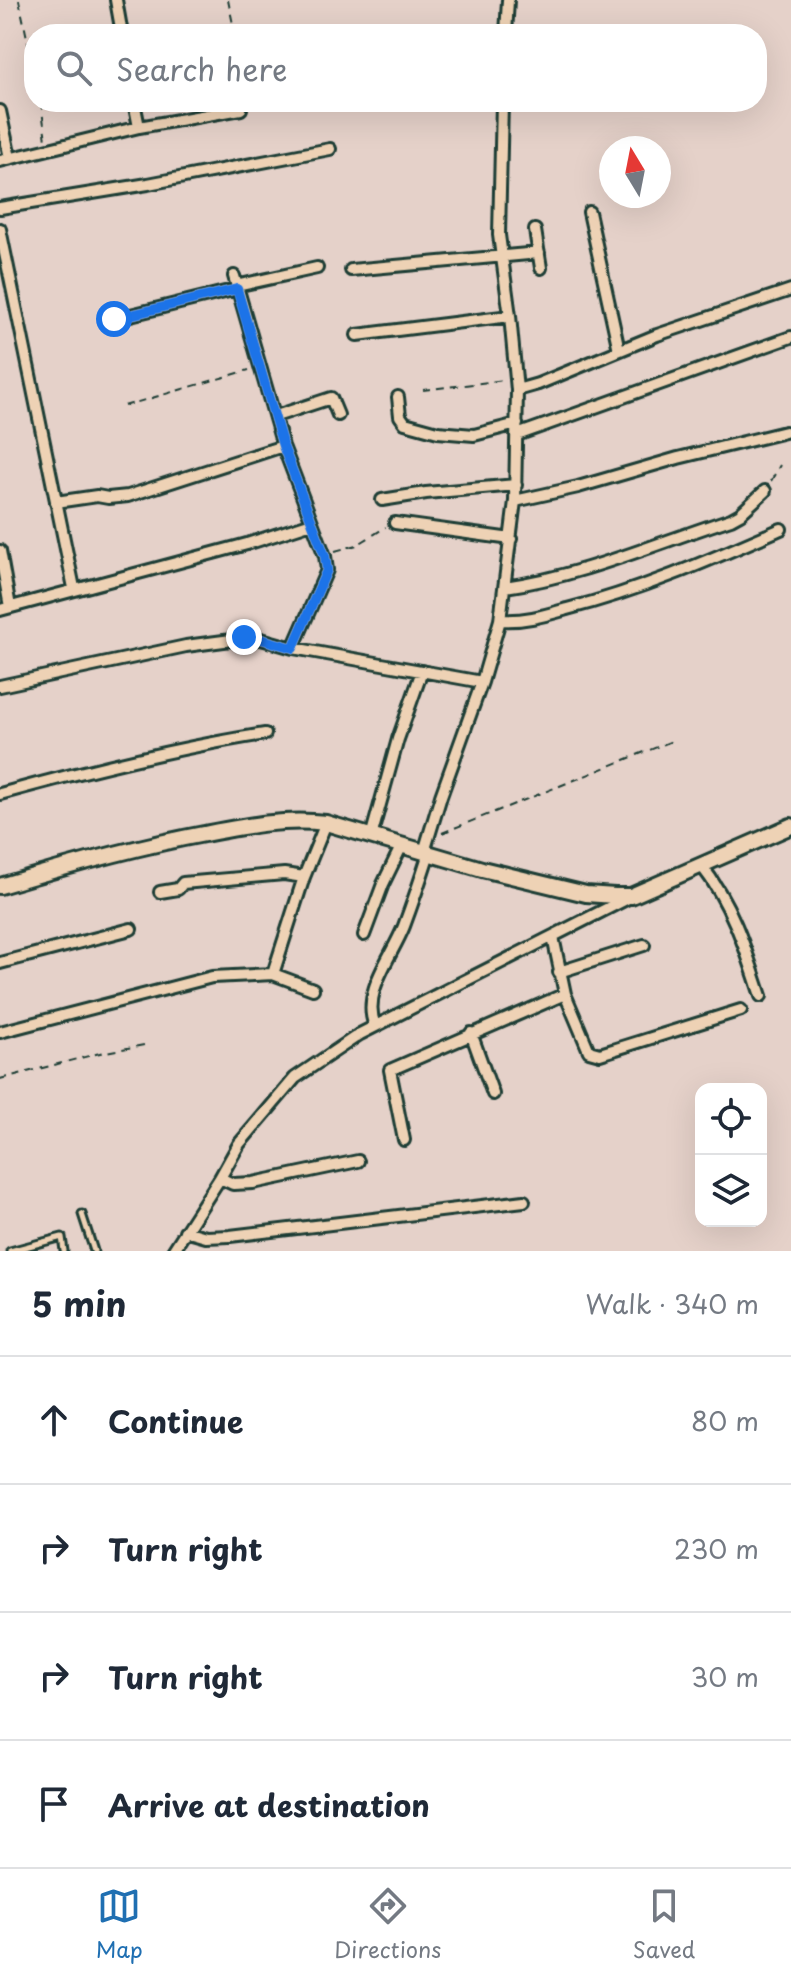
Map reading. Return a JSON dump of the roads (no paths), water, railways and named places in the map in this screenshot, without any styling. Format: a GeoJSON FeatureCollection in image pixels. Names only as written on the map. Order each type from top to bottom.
{"type":"FeatureCollection","features":[{"type":"Feature","properties":{"kind":"main road"},"geometry":{"type":"LineString","coordinates":[[0,886],[175,839],[268,822],[300,820],[326,823],[586,894],[631,896],[791,826]]}},
{"type":"Feature","properties":{"kind":"street"},"geometry":{"type":"LineString","coordinates":[[116,0],[120,24]]}},
{"type":"Feature","properties":{"kind":"street"},"geometry":{"type":"LineString","coordinates":[[507,24],[508,0]]}},
{"type":"Feature","properties":{"kind":"street"},"geometry":{"type":"LineString","coordinates":[[0,111],[5,160],[139,127],[224,112]]}},
{"type":"Feature","properties":{"kind":"street"},"geometry":{"type":"LineString","coordinates":[[136,112],[139,127]]}},
{"type":"Feature","properties":{"kind":"street"},"geometry":{"type":"LineString","coordinates":[[375,1026],[370,1010],[376,983],[403,928],[441,796],[482,682],[500,620],[505,587],[515,501],[517,430],[516,384],[498,202],[502,112]]}},
{"type":"Feature","properties":{"kind":"street"},"geometry":{"type":"LineString","coordinates":[[0,208],[148,184],[330,149]]}},
{"type":"Feature","properties":{"kind":"street"},"geometry":{"type":"LineString","coordinates":[[589,212],[619,350]]}},
{"type":"Feature","properties":{"kind":"street"},"geometry":{"type":"LineString","coordinates":[[0,229],[74,588]]}},
{"type":"Feature","properties":{"kind":"street"},"geometry":{"type":"LineString","coordinates":[[535,230],[541,268]]}},
{"type":"Feature","properties":{"kind":"street"},"geometry":{"type":"LineString","coordinates":[[351,270],[539,253]]}},
{"type":"Feature","properties":{"kind":"street"},"geometry":{"type":"LineString","coordinates":[[114,319],[236,284],[317,268]]}},
{"type":"Feature","properties":{"kind":"street"},"geometry":{"type":"LineString","coordinates":[[236,284],[283,446],[325,556],[327,570],[293,648]]}},
{"type":"Feature","properties":{"kind":"street"},"geometry":{"type":"LineString","coordinates":[[516,384],[538,384],[619,350],[791,290]]}},
{"type":"Feature","properties":{"kind":"street"},"geometry":{"type":"LineString","coordinates":[[357,335],[510,316]]}},
{"type":"Feature","properties":{"kind":"street"},"geometry":{"type":"LineString","coordinates":[[398,397],[400,416],[405,423],[438,432],[474,435],[517,430],[791,337]]}},
{"type":"Feature","properties":{"kind":"street"},"geometry":{"type":"LineString","coordinates":[[276,416],[331,398],[338,415]]}},
{"type":"Feature","properties":{"kind":"street"},"geometry":{"type":"LineString","coordinates":[[515,501],[785,432]]}},
{"type":"Feature","properties":{"kind":"street"},"geometry":{"type":"LineString","coordinates":[[56,502],[97,496],[128,496],[283,446]]}},
{"type":"Feature","properties":{"kind":"street"},"geometry":{"type":"LineString","coordinates":[[382,500],[516,485]]}},
{"type":"Feature","properties":{"kind":"street"},"geometry":{"type":"LineString","coordinates":[[505,587],[586,568],[731,519],[765,491]]}},
{"type":"Feature","properties":{"kind":"street"},"geometry":{"type":"LineString","coordinates":[[0,551],[5,608],[247,544],[312,523]]}},
{"type":"Feature","properties":{"kind":"street"},"geometry":{"type":"LineString","coordinates":[[395,523],[511,539]]}},
{"type":"Feature","properties":{"kind":"street"},"geometry":{"type":"LineString","coordinates":[[500,620],[534,617],[613,597],[678,575],[781,529]]}},
{"type":"Feature","properties":{"kind":"street"},"geometry":{"type":"LineString","coordinates":[[0,686],[221,640],[254,637],[293,648],[482,682]]}},
{"type":"Feature","properties":{"kind":"street"},"geometry":{"type":"LineString","coordinates":[[371,837],[398,739],[422,671]]}},
{"type":"Feature","properties":{"kind":"street"},"geometry":{"type":"LineString","coordinates":[[0,794],[82,771],[213,742],[265,734]]}},
{"type":"Feature","properties":{"kind":"street"},"geometry":{"type":"LineString","coordinates":[[273,974],[304,877],[326,823]]}},
{"type":"Feature","properties":{"kind":"street"},"geometry":{"type":"LineString","coordinates":[[364,935],[402,845]]}},
{"type":"Feature","properties":{"kind":"street"},"geometry":{"type":"LineString","coordinates":[[701,865],[723,896],[745,946],[761,996]]}},
{"type":"Feature","properties":{"kind":"street"},"geometry":{"type":"LineString","coordinates":[[160,892],[178,889],[183,883],[284,874],[304,877]]}},
{"type":"Feature","properties":{"kind":"street"},"geometry":{"type":"LineString","coordinates":[[173,1251],[239,1144],[295,1078],[375,1026],[631,896]]}},
{"type":"Feature","properties":{"kind":"street"},"geometry":{"type":"LineString","coordinates":[[0,963],[131,929]]}},
{"type":"Feature","properties":{"kind":"street"},"geometry":{"type":"LineString","coordinates":[[553,937],[565,994],[589,1051],[600,1054],[741,1010]]}},
{"type":"Feature","properties":{"kind":"street"},"geometry":{"type":"LineString","coordinates":[[559,972],[644,945]]}},
{"type":"Feature","properties":{"kind":"street"},"geometry":{"type":"LineString","coordinates":[[0,1032],[212,977],[273,974],[313,989]]}},
{"type":"Feature","properties":{"kind":"street"},"geometry":{"type":"LineString","coordinates":[[404,1140],[390,1070],[565,994]]}},
{"type":"Feature","properties":{"kind":"street"},"geometry":{"type":"LineString","coordinates":[[471,1033],[493,1094]]}},
{"type":"Feature","properties":{"kind":"street"},"geometry":{"type":"LineString","coordinates":[[220,1178],[233,1184],[253,1183],[358,1161]]}},
{"type":"Feature","properties":{"kind":"street"},"geometry":{"type":"LineString","coordinates":[[185,1231],[206,1237],[230,1236],[524,1201]]}},
{"type":"Feature","properties":{"kind":"lane"},"geometry":{"type":"LineString","coordinates":[[82,1214],[94,1251]]}},
{"type":"Feature","properties":{"kind":"lane"},"geometry":{"type":"LineString","coordinates":[[10,1251],[62,1237],[64,1251]]}}]}
